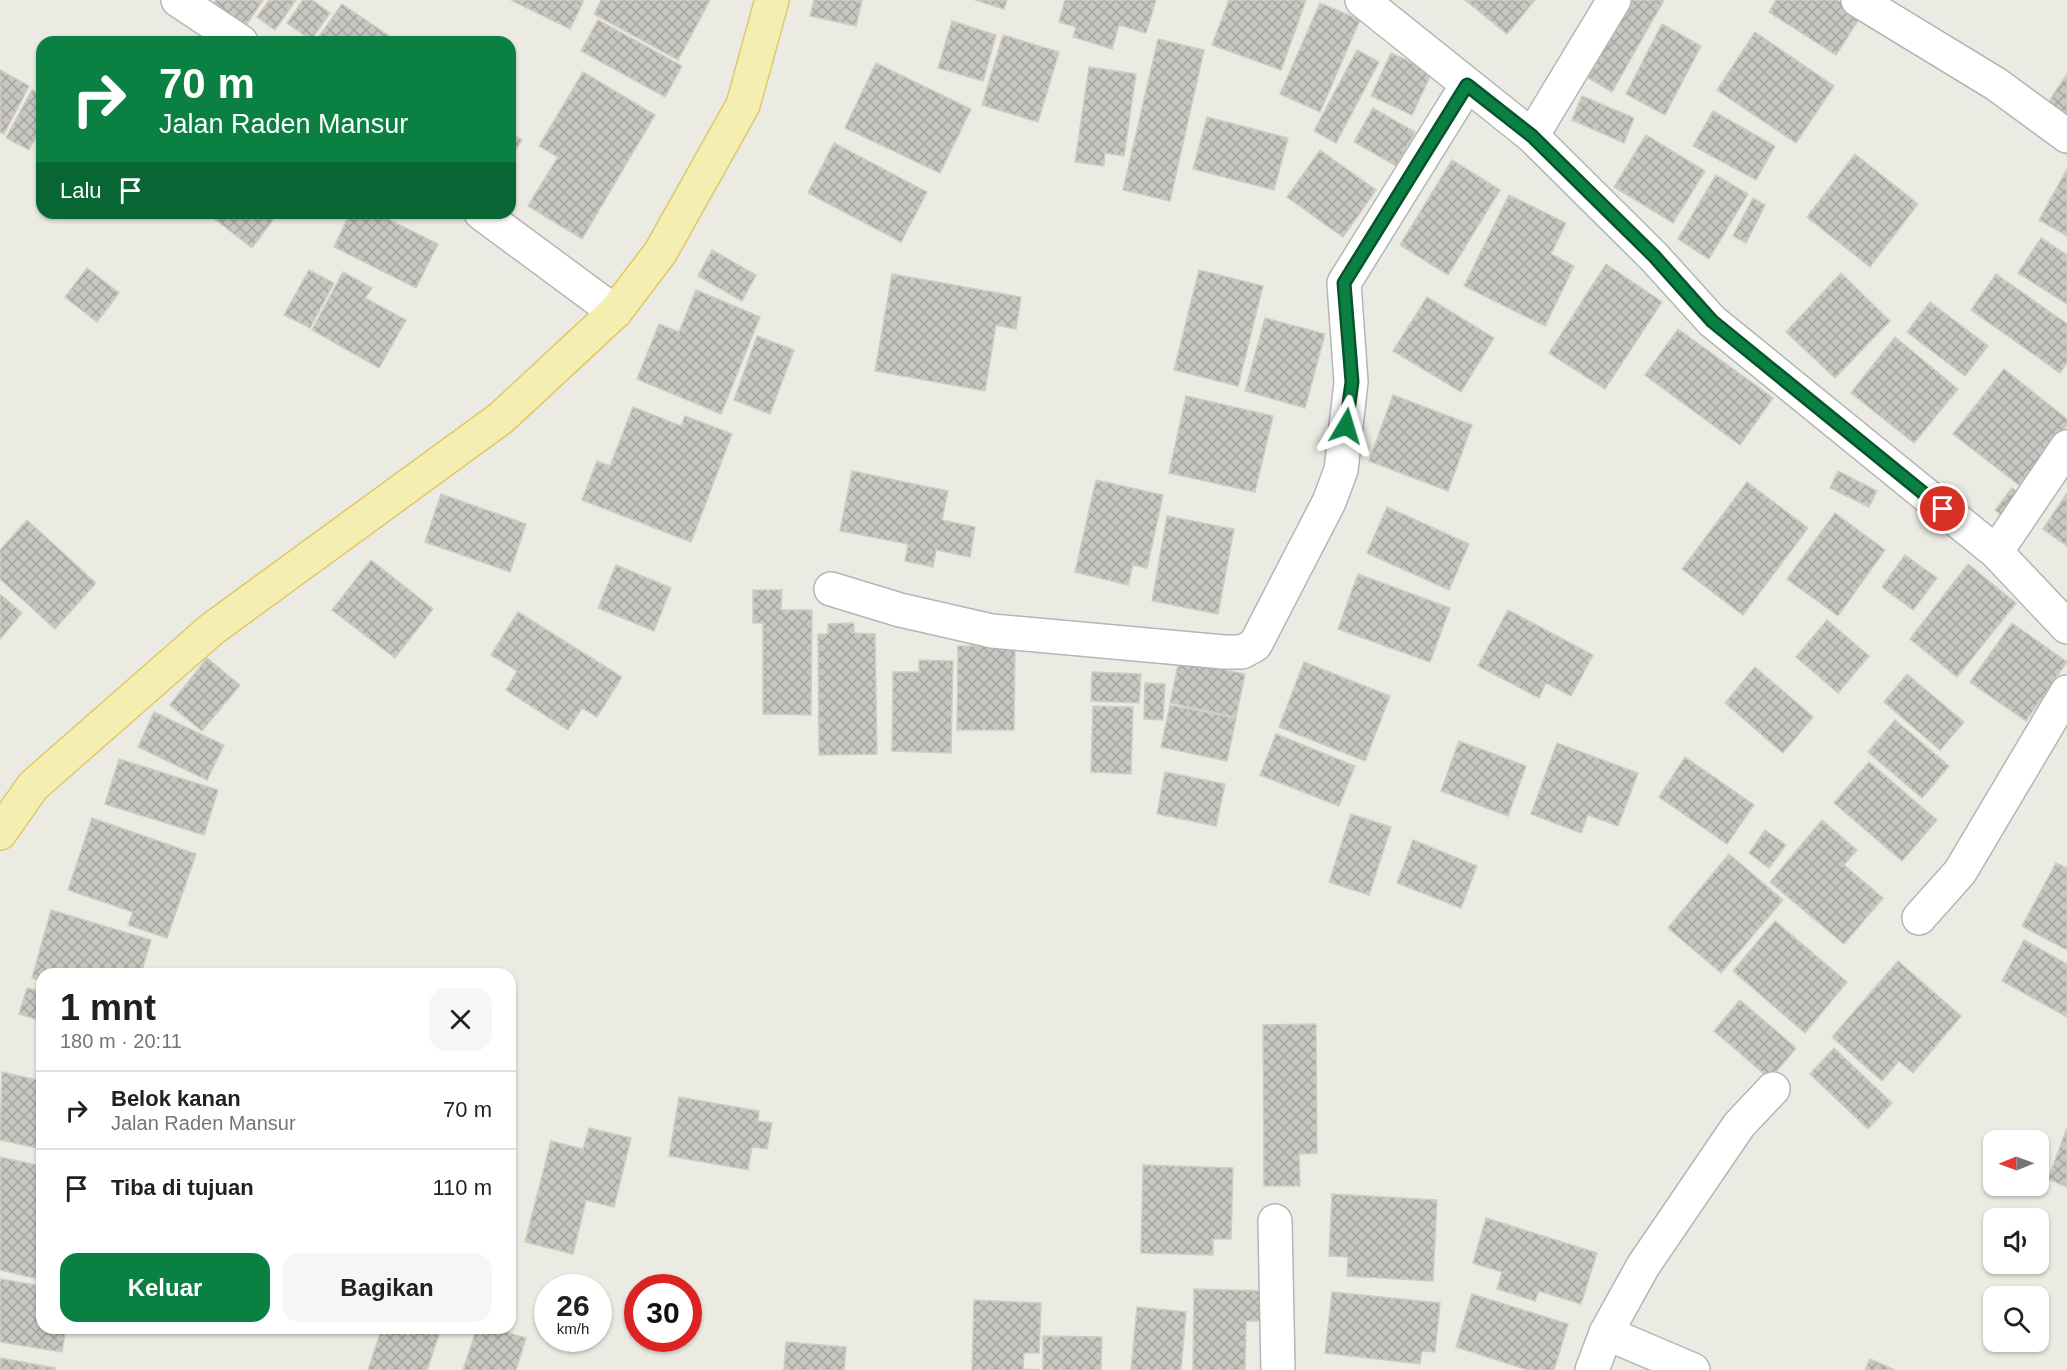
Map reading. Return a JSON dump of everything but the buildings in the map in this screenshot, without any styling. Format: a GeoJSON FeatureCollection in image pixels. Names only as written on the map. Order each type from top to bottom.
{"type":"FeatureCollection","features":[{"type":"Feature","properties":{"kind":"main road"},"geometry":{"type":"LineString","coordinates":[[0,833],[33,786],[212,628],[501,418],[615,312],[660,253],[742,105],[772,0]]}},
{"type":"Feature","properties":{"kind":"street"},"geometry":{"type":"LineString","coordinates":[[178,0],[232,36]]}},
{"type":"Feature","properties":{"kind":"street"},"geometry":{"type":"LineString","coordinates":[[1362,0],[1532,136],[1654,256],[1712,321],[1996,552],[2067,627]]}},
{"type":"Feature","properties":{"kind":"street"},"geometry":{"type":"LineString","coordinates":[[1532,136],[1614,0]]}},
{"type":"Feature","properties":{"kind":"street"},"geometry":{"type":"LineString","coordinates":[[1858,0],[1996,84],[2067,135]]}},
{"type":"Feature","properties":{"kind":"street"},"geometry":{"type":"LineString","coordinates":[[831,589],[900,610],[992,631],[1224,652],[1242,652],[1255,645],[1329,502],[1341,470],[1352,382],[1344,283],[1467,85]]}},
{"type":"Feature","properties":{"kind":"street"},"geometry":{"type":"LineString","coordinates":[[489,219],[615,312]]}},
{"type":"Feature","properties":{"kind":"street"},"geometry":{"type":"LineString","coordinates":[[1996,552],[2067,447]]}},
{"type":"Feature","properties":{"kind":"street"},"geometry":{"type":"LineString","coordinates":[[1919,918],[1960,872],[2067,692]]}},
{"type":"Feature","properties":{"kind":"street"},"geometry":{"type":"LineString","coordinates":[[1592,1370],[1606,1333],[1643,1266],[1738,1125],[1773,1089]]}},
{"type":"Feature","properties":{"kind":"street"},"geometry":{"type":"LineString","coordinates":[[1275,1221],[1278,1370]]}},
{"type":"Feature","properties":{"kind":"street"},"geometry":{"type":"LineString","coordinates":[[1606,1333],[1693,1370]]}},
{"type":"Feature","properties":{"kind":"route"},"geometry":{"type":"LineString","coordinates":[[1346,426],[1352,382],[1344,283],[1467,85],[1532,136],[1654,256],[1712,321],[1943,509]]}}]}
